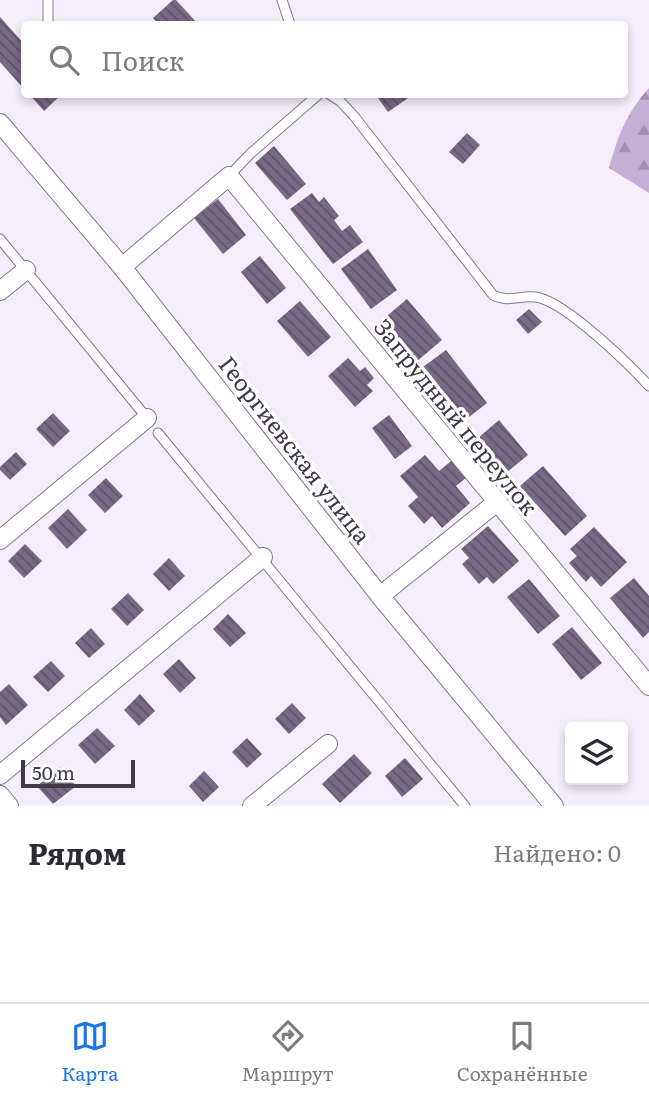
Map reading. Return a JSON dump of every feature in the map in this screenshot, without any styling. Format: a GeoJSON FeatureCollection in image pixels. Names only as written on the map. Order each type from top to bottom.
{"type":"FeatureCollection","features":[{"type":"Feature","properties":{"kind":"street","name":"Георгиевская улица"},"geometry":{"type":"LineString","coordinates":[[0,123],[122,267],[380,596],[554,806]]}},
{"type":"Feature","properties":{"kind":"street"},"geometry":{"type":"LineString","coordinates":[[122,267],[229,176]]}},
{"type":"Feature","properties":{"kind":"street","name":"Запрудный переулок"},"geometry":{"type":"LineString","coordinates":[[229,176],[649,686]]}},
{"type":"Feature","properties":{"kind":"street"},"geometry":{"type":"LineString","coordinates":[[0,291],[26,270]]}},
{"type":"Feature","properties":{"kind":"street"},"geometry":{"type":"LineString","coordinates":[[0,540],[147,418]]}},
{"type":"Feature","properties":{"kind":"street"},"geometry":{"type":"LineString","coordinates":[[380,596],[496,502]]}},
{"type":"Feature","properties":{"kind":"street"},"geometry":{"type":"LineString","coordinates":[[0,775],[262,557]]}},
{"type":"Feature","properties":{"kind":"street"},"geometry":{"type":"LineString","coordinates":[[252,806],[328,744]]}},
{"type":"Feature","properties":{"kind":"street"},"geometry":{"type":"LineString","coordinates":[[0,795],[9,806]]}},
{"type":"Feature","properties":{"kind":"lane"},"geometry":{"type":"LineString","coordinates":[[48,0],[48,21]]}},
{"type":"Feature","properties":{"kind":"lane"},"geometry":{"type":"LineString","coordinates":[[282,0],[289,21]]}},
{"type":"Feature","properties":{"kind":"lane"},"geometry":{"type":"LineString","coordinates":[[229,176],[314,98]]}},
{"type":"Feature","properties":{"kind":"lane"},"geometry":{"type":"LineString","coordinates":[[336,98],[355,116],[493,295],[502,300],[536,296],[552,302],[626,362],[649,386]]}},
{"type":"Feature","properties":{"kind":"lane"},"geometry":{"type":"LineString","coordinates":[[0,239],[147,418]]}},
{"type":"Feature","properties":{"kind":"lane"},"geometry":{"type":"LineString","coordinates":[[158,432],[465,806]]}},
{"type":"Feature","properties":{"kind":"green space"},"geometry":{"type":"Polygon","coordinates":[[[649,88],[649,193],[609,168],[624,125],[649,88]]]}},
{"type":"Feature","properties":{"kind":"building"},"geometry":{"type":"Polygon","coordinates":[[[176,0],[195,21],[156,21],[153,18],[176,0]]]}},
{"type":"Feature","properties":{"kind":"building"},"geometry":{"type":"Polygon","coordinates":[[[0,17],[21,41],[21,86],[0,62],[0,17]]]}},
{"type":"Feature","properties":{"kind":"building"},"geometry":{"type":"Polygon","coordinates":[[[33,98],[58,98],[44,111],[33,98]]]}},
{"type":"Feature","properties":{"kind":"building"},"geometry":{"type":"Polygon","coordinates":[[[378,98],[408,98],[388,112],[378,98]]]}},
{"type":"Feature","properties":{"kind":"building"},"geometry":{"type":"Polygon","coordinates":[[[467,133],[480,145],[463,164],[449,152],[467,133]]]}},
{"type":"Feature","properties":{"kind":"building"},"geometry":{"type":"Polygon","coordinates":[[[274,146],[306,184],[287,200],[255,163],[274,146]]]}},
{"type":"Feature","properties":{"kind":"building"},"geometry":{"type":"Polygon","coordinates":[[[312,193],[319,202],[324,197],[339,216],[334,220],[342,231],[350,225],[363,242],[333,264],[290,209],[312,193]]]}},
{"type":"Feature","properties":{"kind":"building"},"geometry":{"type":"Polygon","coordinates":[[[218,199],[246,235],[223,254],[194,218],[218,199]]]}},
{"type":"Feature","properties":{"kind":"building"},"geometry":{"type":"Polygon","coordinates":[[[368,249],[397,290],[371,309],[341,269],[368,249]]]}},
{"type":"Feature","properties":{"kind":"building"},"geometry":{"type":"Polygon","coordinates":[[[260,256],[286,288],[267,304],[241,272],[260,256]]]}},
{"type":"Feature","properties":{"kind":"building"},"geometry":{"type":"Polygon","coordinates":[[[407,299],[442,340],[416,362],[381,321],[407,299]]]}},
{"type":"Feature","properties":{"kind":"building"},"geometry":{"type":"Polygon","coordinates":[[[300,301],[331,337],[308,357],[277,321],[300,301]]]}},
{"type":"Feature","properties":{"kind":"building"},"geometry":{"type":"Polygon","coordinates":[[[529,309],[542,322],[528,334],[516,320],[529,309]]]}},
{"type":"Feature","properties":{"kind":"building"},"geometry":{"type":"Polygon","coordinates":[[[446,350],[487,403],[464,421],[423,367],[446,350]]]}},
{"type":"Feature","properties":{"kind":"building"},"geometry":{"type":"Polygon","coordinates":[[[348,358],[360,371],[365,367],[374,378],[367,385],[373,391],[355,407],[328,376],[348,358]]]}},
{"type":"Feature","properties":{"kind":"building"},"geometry":{"type":"Polygon","coordinates":[[[53,413],[70,431],[53,447],[36,429],[53,413]]]}},
{"type":"Feature","properties":{"kind":"building"},"geometry":{"type":"Polygon","coordinates":[[[389,415],[412,446],[395,459],[372,428],[389,415]]]}},
{"type":"Feature","properties":{"kind":"building"},"geometry":{"type":"Polygon","coordinates":[[[499,420],[528,455],[507,472],[478,438],[499,420]]]}},
{"type":"Feature","properties":{"kind":"building"},"geometry":{"type":"Polygon","coordinates":[[[16,452],[27,464],[10,480],[0,467],[16,452]]]}},
{"type":"Feature","properties":{"kind":"building"},"geometry":{"type":"Polygon","coordinates":[[[425,455],[439,471],[451,461],[466,478],[456,486],[470,503],[442,528],[432,516],[424,524],[408,506],[418,497],[400,476],[425,455]]]}},
{"type":"Feature","properties":{"kind":"building"},"geometry":{"type":"Polygon","coordinates":[[[543,466],[587,516],[565,536],[520,486],[543,466]]]}},
{"type":"Feature","properties":{"kind":"building"},"geometry":{"type":"Polygon","coordinates":[[[106,478],[123,496],[105,513],[88,495],[106,478]]]}},
{"type":"Feature","properties":{"kind":"building"},"geometry":{"type":"Polygon","coordinates":[[[68,509],[87,530],[67,549],[48,528],[68,509]]]}},
{"type":"Feature","properties":{"kind":"building"},"geometry":{"type":"Polygon","coordinates":[[[488,526],[519,561],[493,584],[487,577],[479,584],[462,564],[469,558],[461,549],[488,526]]]}},
{"type":"Feature","properties":{"kind":"building"},"geometry":{"type":"Polygon","coordinates":[[[594,527],[627,562],[601,587],[591,576],[586,582],[569,563],[577,556],[570,549],[594,527]]]}},
{"type":"Feature","properties":{"kind":"building"},"geometry":{"type":"Polygon","coordinates":[[[25,544],[42,561],[24,578],[8,561],[25,544]]]}},
{"type":"Feature","properties":{"kind":"building"},"geometry":{"type":"Polygon","coordinates":[[[169,558],[185,576],[169,591],[153,574],[169,558]]]}},
{"type":"Feature","properties":{"kind":"building"},"geometry":{"type":"Polygon","coordinates":[[[634,578],[649,596],[649,632],[643,638],[610,598],[634,578]]]}},
{"type":"Feature","properties":{"kind":"building"},"geometry":{"type":"Polygon","coordinates":[[[529,579],[560,616],[538,634],[507,597],[529,579]]]}},
{"type":"Feature","properties":{"kind":"building"},"geometry":{"type":"Polygon","coordinates":[[[128,593],[144,610],[127,626],[111,609],[128,593]]]}},
{"type":"Feature","properties":{"kind":"building"},"geometry":{"type":"Polygon","coordinates":[[[228,614],[246,633],[230,647],[213,629],[228,614]]]}},
{"type":"Feature","properties":{"kind":"building"},"geometry":{"type":"Polygon","coordinates":[[[572,627],[602,663],[581,680],[552,644],[572,627]]]}},
{"type":"Feature","properties":{"kind":"building"},"geometry":{"type":"Polygon","coordinates":[[[91,628],[105,644],[89,658],[75,643],[91,628]]]}},
{"type":"Feature","properties":{"kind":"building"},"geometry":{"type":"Polygon","coordinates":[[[179,659],[196,678],[180,693],[163,674],[179,659]]]}},
{"type":"Feature","properties":{"kind":"building"},"geometry":{"type":"Polygon","coordinates":[[[51,661],[65,676],[48,692],[33,677],[51,661]]]}},
{"type":"Feature","properties":{"kind":"building"},"geometry":{"type":"Polygon","coordinates":[[[9,684],[28,705],[6,725],[0,717],[0,692],[9,684]]]}},
{"type":"Feature","properties":{"kind":"building"},"geometry":{"type":"Polygon","coordinates":[[[140,694],[155,711],[139,726],[124,710],[140,694]]]}},
{"type":"Feature","properties":{"kind":"building"},"geometry":{"type":"Polygon","coordinates":[[[292,703],[306,718],[289,734],[275,719],[292,703]]]}},
{"type":"Feature","properties":{"kind":"building"},"geometry":{"type":"Polygon","coordinates":[[[97,728],[115,746],[95,764],[78,745],[97,728]]]}},
{"type":"Feature","properties":{"kind":"building"},"geometry":{"type":"Polygon","coordinates":[[[247,738],[262,754],[247,768],[232,752],[247,738]]]}},
{"type":"Feature","properties":{"kind":"building"},"geometry":{"type":"Polygon","coordinates":[[[354,754],[372,773],[340,803],[322,784],[354,754]]]}},
{"type":"Feature","properties":{"kind":"building"},"geometry":{"type":"Polygon","coordinates":[[[405,758],[423,779],[402,797],[385,776],[405,758]]]}},
{"type":"Feature","properties":{"kind":"building"},"geometry":{"type":"Polygon","coordinates":[[[60,767],[76,786],[53,804],[37,786],[60,767]]]}},
{"type":"Feature","properties":{"kind":"building"},"geometry":{"type":"Polygon","coordinates":[[[204,771],[219,787],[203,802],[189,786],[204,771]]]}}]}
